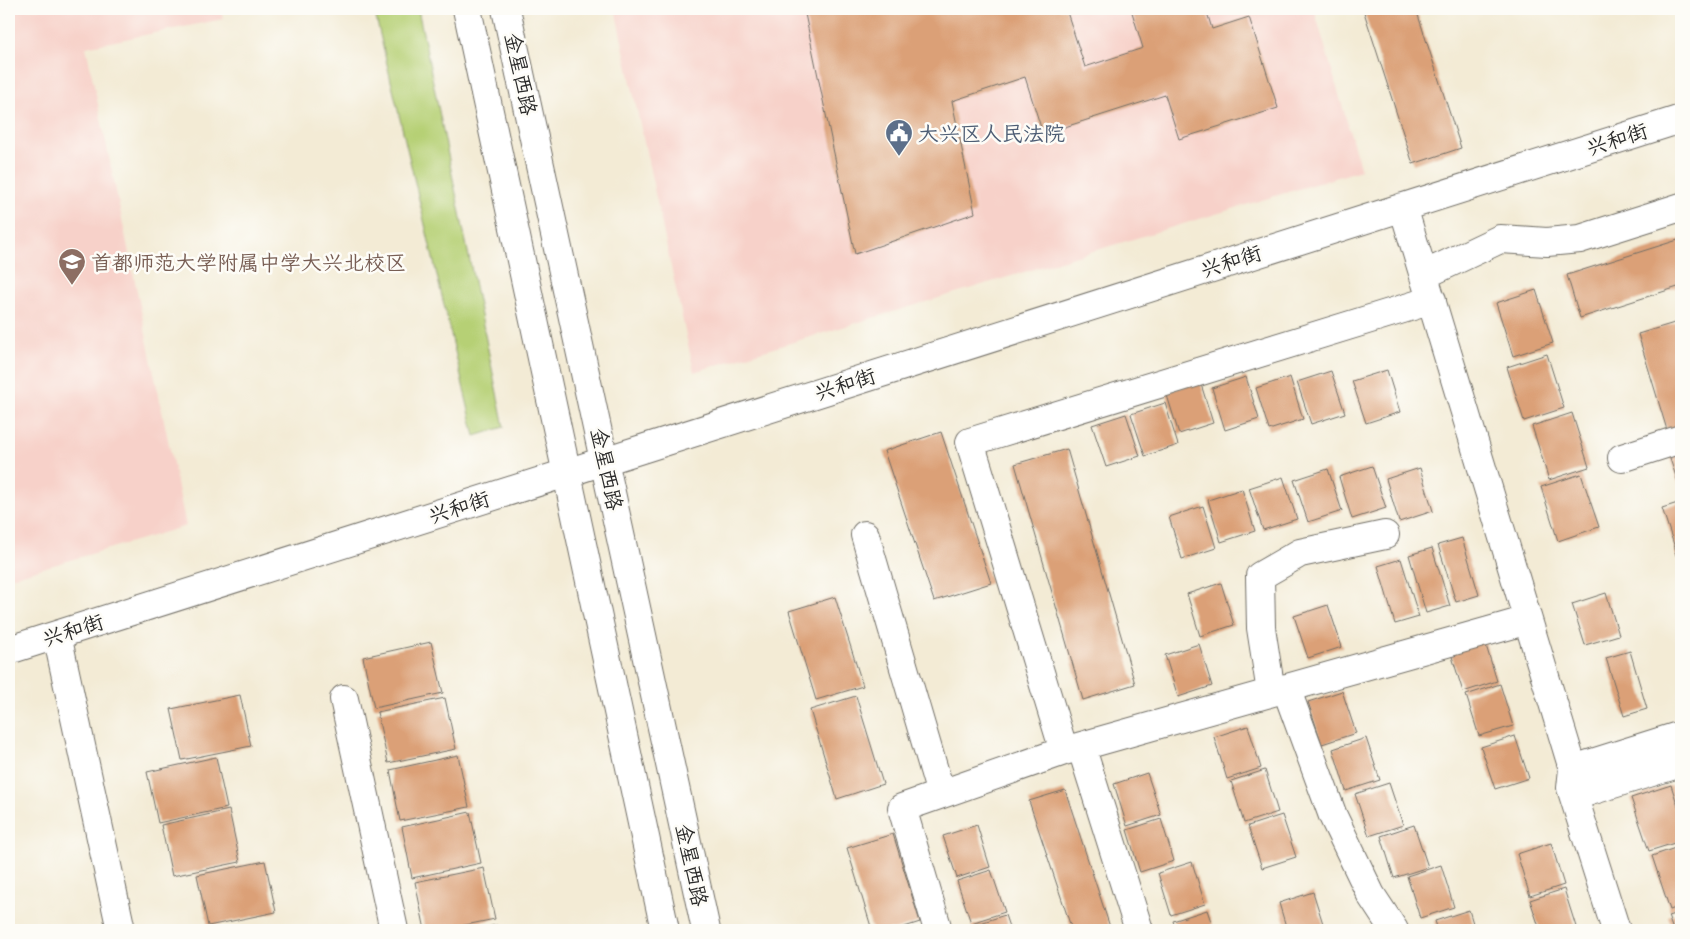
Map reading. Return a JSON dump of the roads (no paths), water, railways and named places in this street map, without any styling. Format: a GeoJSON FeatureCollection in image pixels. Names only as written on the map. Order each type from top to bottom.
{"type":"FeatureCollection","features":[{"type":"Feature","properties":{"kind":"main road","name":"金星西路"},"geometry":{"type":"LineString","coordinates":[[467,9],[665,930]]}},
{"type":"Feature","properties":{"kind":"main road","name":"金星西路"},"geometry":{"type":"LineString","coordinates":[[506,9],[706,930]]}},
{"type":"Feature","properties":{"kind":"main road","name":"兴和街"},"geometry":{"type":"LineString","coordinates":[[9,650],[1681,119]]}},
{"type":"Feature","properties":{"kind":"main road"},"geometry":{"type":"LineString","coordinates":[[1139,930],[1073,749],[970,442],[1428,287],[1500,239],[1547,242],[1580,239],[1681,206]]}},
{"type":"Feature","properties":{"kind":"main road"},"geometry":{"type":"LineString","coordinates":[[1403,207],[1573,769],[1571,788],[1616,930]]}},
{"type":"Feature","properties":{"kind":"main road"},"geometry":{"type":"LineString","coordinates":[[1622,458],[1681,439]]}},
{"type":"Feature","properties":{"kind":"main road"},"geometry":{"type":"LineString","coordinates":[[1385,534],[1300,552],[1260,576],[1260,628],[1279,690],[1333,816],[1371,895],[1394,930]]}},
{"type":"Feature","properties":{"kind":"main road"},"geometry":{"type":"LineString","coordinates":[[864,535],[941,794]]}},
{"type":"Feature","properties":{"kind":"main road"},"geometry":{"type":"LineString","coordinates":[[938,930],[902,808],[1073,749],[1528,620]]}},
{"type":"Feature","properties":{"kind":"main road"},"geometry":{"type":"LineString","coordinates":[[57,635],[121,930]]}},
{"type":"Feature","properties":{"kind":"main road"},"geometry":{"type":"LineString","coordinates":[[344,700],[394,930]]}},
{"type":"Feature","properties":{"kind":"main road"},"geometry":{"type":"LineString","coordinates":[[1573,769],[1681,735]]}},
{"type":"Feature","properties":{"kind":"main road"},"geometry":{"type":"LineString","coordinates":[[1574,796],[1681,763]]}},
{"type":"Feature","properties":{"kind":"place","name":"大兴区人民法院"},"geometry":{"type":"Point","coordinates":[899,157]}},
{"type":"Feature","properties":{"kind":"place","name":"首都师范大学附属中学大兴北校区"},"geometry":{"type":"Point","coordinates":[72,286]}}]}
